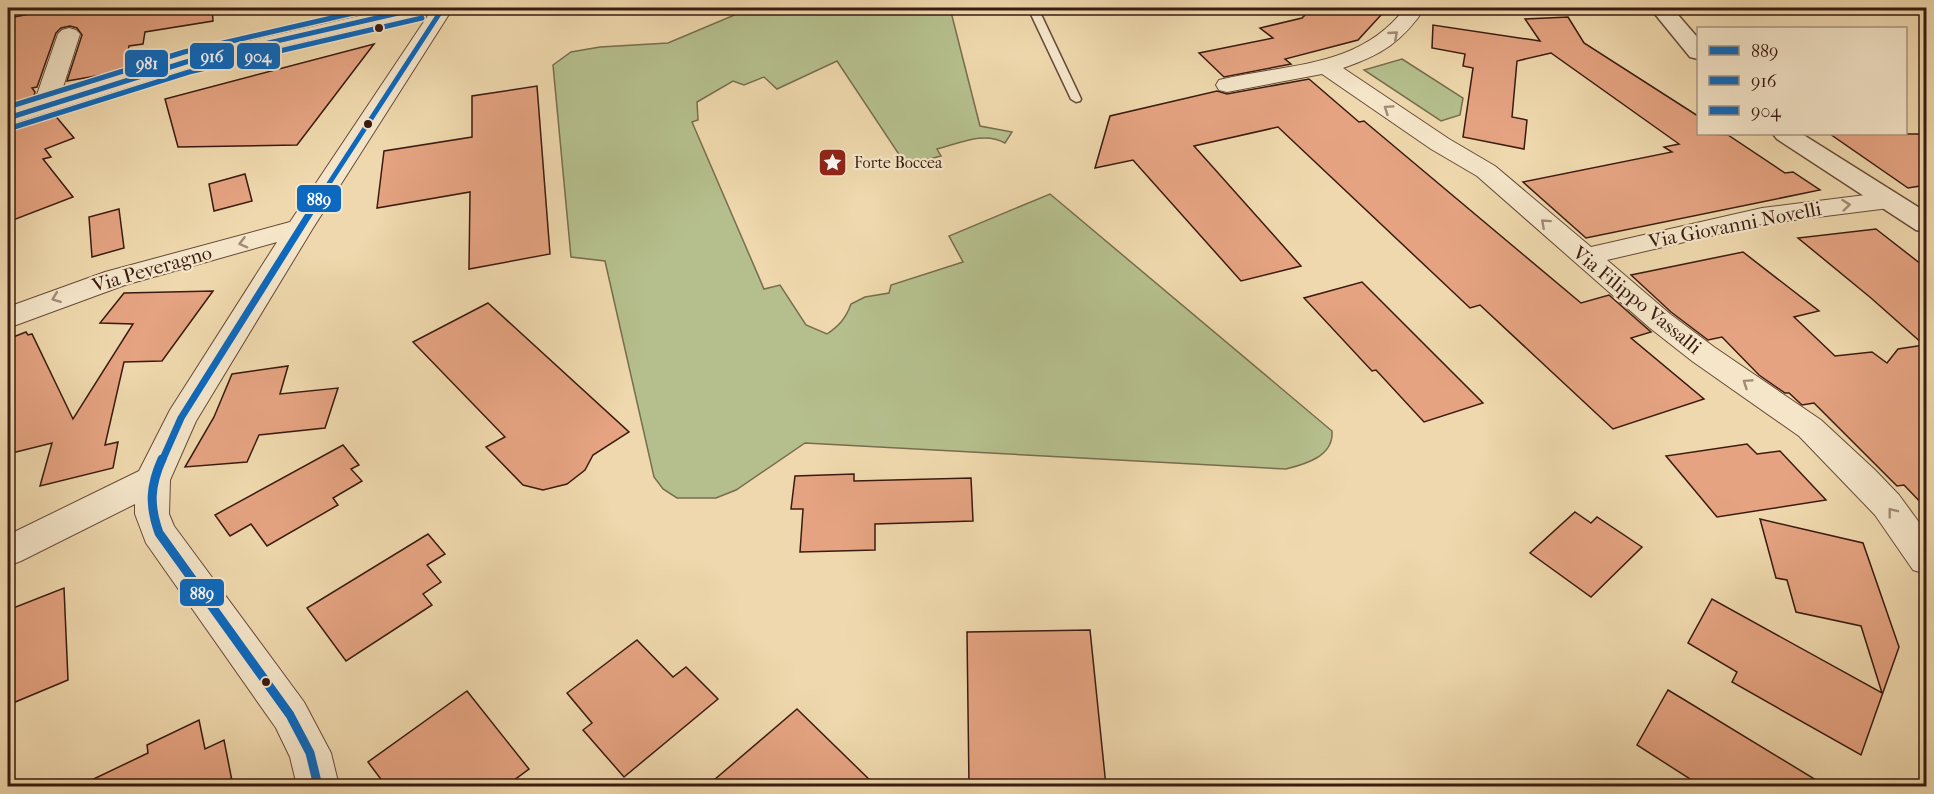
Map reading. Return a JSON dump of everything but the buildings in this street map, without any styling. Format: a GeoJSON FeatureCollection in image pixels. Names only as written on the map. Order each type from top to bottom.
{"type":"FeatureCollection","features":[{"type":"Feature","properties":{"kind":"main road"},"geometry":{"type":"LineString","coordinates":[[8,118],[195,60],[384,11],[420,8]]}},
{"type":"Feature","properties":{"kind":"main road"},"geometry":{"type":"LineString","coordinates":[[1661,8],[1697,51]]}},
{"type":"Feature","properties":{"kind":"main road"},"geometry":{"type":"LineString","coordinates":[[1788,135],[1926,224]]}},
{"type":"Feature","properties":{"kind":"street"},"geometry":{"type":"LineString","coordinates":[[318,786],[310,753],[290,715],[159,533],[152,514],[153,480],[181,418],[300,228],[443,8]]}},
{"type":"Feature","properties":{"kind":"street"},"geometry":{"type":"LineString","coordinates":[[1227,85],[1325,66],[1360,56],[1382,45],[1403,27],[1415,8]]}},
{"type":"Feature","properties":{"kind":"street"},"geometry":{"type":"LineString","coordinates":[[45,106],[69,34]]}},
{"type":"Feature","properties":{"kind":"street","name":"Via Filippo Vassalli"},"geometry":{"type":"LineString","coordinates":[[1325,66],[1440,144],[1486,171],[1583,257],[1694,348],[1810,428],[1887,505],[1926,559]]}},
{"type":"Feature","properties":{"kind":"street","name":"Via Giovanni Novelli"},"geometry":{"type":"LineString","coordinates":[[1583,257],[1762,216],[1889,200]]}},
{"type":"Feature","properties":{"kind":"street","name":"Via Peveragno"},"geometry":{"type":"LineString","coordinates":[[8,318],[54,298],[111,279],[300,228]]}},
{"type":"Feature","properties":{"kind":"street"},"geometry":{"type":"LineString","coordinates":[[8,551],[153,480]]}},
{"type":"Feature","properties":{"kind":"lane"},"geometry":{"type":"LineString","coordinates":[[1034,8],[1076,99]]}},
{"type":"Feature","properties":{"kind":"green space"},"geometry":{"type":"Polygon","coordinates":[[[751,8],[950,8],[980,126],[1012,132],[1005,143],[989,138],[972,139],[937,149],[941,156],[906,165],[837,61],[777,89],[764,77],[744,85],[733,81],[697,102],[698,120],[692,122],[764,289],[780,285],[806,325],[827,334],[842,321],[851,304],[865,297],[889,293],[891,285],[963,262],[949,236],[1050,194],[1332,431],[1331,440],[1324,453],[1310,461],[1286,469],[805,443],[736,490],[716,498],[677,498],[663,489],[654,477],[605,261],[571,257],[553,65],[571,52],[600,47],[668,43],[751,8]]]}},
{"type":"Feature","properties":{"kind":"green space"},"geometry":{"type":"Polygon","coordinates":[[[1402,59],[1463,98],[1460,115],[1441,121],[1364,70],[1402,59]]]}},
{"type":"Feature","properties":{"kind":"transit line","name":"981"},"geometry":{"type":"LineString","coordinates":[[8,107],[184,52],[375,8]]}},
{"type":"Feature","properties":{"kind":"transit line","name":"916"},"geometry":{"type":"LineString","coordinates":[[8,118],[186,62],[420,8]]}},
{"type":"Feature","properties":{"kind":"transit line","name":"889"},"geometry":{"type":"LineString","coordinates":[[318,786],[310,753],[290,715],[159,533],[152,514],[153,480],[181,418],[300,228],[443,8]]}},
{"type":"Feature","properties":{"kind":"transit line","name":"904"},"geometry":{"type":"LineString","coordinates":[[11,128],[189,72],[422,18]]}},
{"type":"Feature","properties":{"kind":"place","name":"Forte Boccea"},"geometry":{"type":"Point","coordinates":[833,162]}}]}
